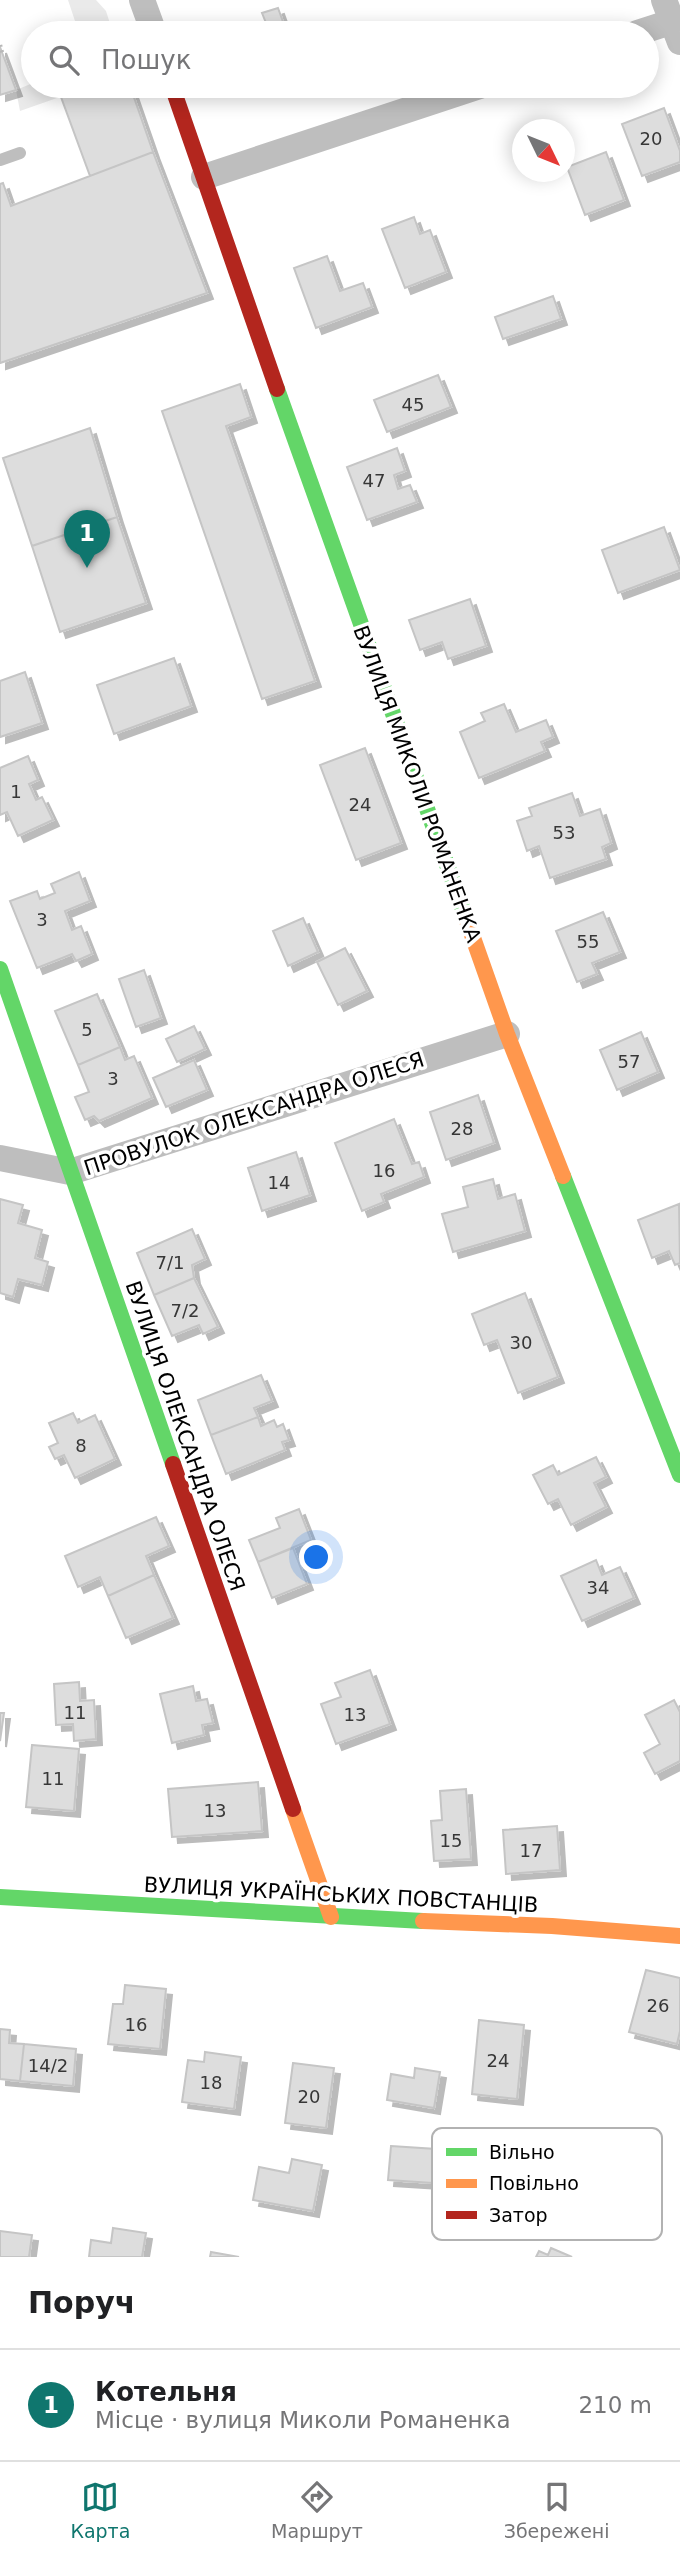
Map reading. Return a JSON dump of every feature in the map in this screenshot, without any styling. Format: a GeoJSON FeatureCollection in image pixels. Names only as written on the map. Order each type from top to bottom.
{"type":"FeatureCollection","features":[{"type":"Feature","properties":{"kind":"street"},"geometry":{"type":"LineString","coordinates":[[142,0],[150,21]]}},
{"type":"Feature","properties":{"kind":"street","name":"ВУЛИЦЯ МИКОЛИ РОМАНЕНКА"},"geometry":{"type":"LineString","coordinates":[[176,98],[288,421],[507,1034],[680,1475]]}},
{"type":"Feature","properties":{"kind":"street"},"geometry":{"type":"LineString","coordinates":[[204,177],[444,98]]}},
{"type":"Feature","properties":{"kind":"street","name":"ВУЛИЦЯ ОЛЕКСАНДРА ОЛЕСЯ"},"geometry":{"type":"LineString","coordinates":[[0,969],[331,1917]]}},
{"type":"Feature","properties":{"kind":"street","name":"ПРОВУЛОК ОЛЕКСАНДРА ОЛЕСЯ"},"geometry":{"type":"LineString","coordinates":[[0,1158],[70,1172],[507,1034]]}},
{"type":"Feature","properties":{"kind":"street","name":"ВУЛИЦЯ УКРАЇНСЬКИХ ПОВСТАНЦІВ"},"geometry":{"type":"LineString","coordinates":[[0,1897],[331,1917],[552,1926],[680,1936]]}},
{"type":"Feature","properties":{"kind":"lane"},"geometry":{"type":"LineString","coordinates":[[0,160],[20,153]]}},
{"type":"Feature","properties":{"kind":"path"},"geometry":{"type":"LineString","coordinates":[[0,45],[2,53]]}},
{"type":"Feature","properties":{"kind":"shaded area"},"geometry":{"type":"Polygon","coordinates":[[[68,0],[96,0],[106,11],[109,21],[75,21],[68,0]]]}},
{"type":"Feature","properties":{"kind":"shaded area"},"geometry":{"type":"Polygon","coordinates":[[[21,88],[21,98],[57,98],[20,111],[16,90],[21,88]]]}},
{"type":"Feature","properties":{"kind":"building"},"geometry":{"type":"Polygon","coordinates":[[[278,8],[283,21],[265,21],[262,13],[278,8]]]}},
{"type":"Feature","properties":{"kind":"building"},"geometry":{"type":"Polygon","coordinates":[[[0,47],[16,90],[0,95],[0,47]]]}},
{"type":"Feature","properties":{"kind":"building"},"geometry":{"type":"Polygon","coordinates":[[[61,98],[134,98],[153,152],[90,176],[61,98]]]}},
{"type":"Feature","properties":{"kind":"building"},"geometry":{"type":"Polygon","coordinates":[[[664,108],[680,151],[680,162],[642,176],[622,124],[664,108]]]}},
{"type":"Feature","properties":{"kind":"building"},"geometry":{"type":"Polygon","coordinates":[[[153,152],[207,293],[0,363],[0,184],[3,183],[11,206],[153,152]]]}},
{"type":"Feature","properties":{"kind":"building"},"geometry":{"type":"Polygon","coordinates":[[[606,152],[624,200],[585,215],[573,182],[575,182],[575,164],[606,152]]]}},
{"type":"Feature","properties":{"kind":"building"},"geometry":{"type":"Polygon","coordinates":[[[414,217],[420,234],[430,230],[446,272],[405,288],[382,229],[414,217]]]}},
{"type":"Feature","properties":{"kind":"building"},"geometry":{"type":"Polygon","coordinates":[[[327,256],[340,291],[363,283],[372,307],[316,328],[294,268],[327,256]]]}},
{"type":"Feature","properties":{"kind":"building"},"geometry":{"type":"Polygon","coordinates":[[[553,296],[561,319],[503,339],[495,317],[553,296]]]}},
{"type":"Feature","properties":{"kind":"building"},"geometry":{"type":"Polygon","coordinates":[[[438,375],[451,407],[387,432],[374,400],[438,375]]]}},
{"type":"Feature","properties":{"kind":"building"},"geometry":{"type":"Polygon","coordinates":[[[240,384],[251,417],[226,426],[315,681],[262,699],[162,411],[240,384]]]}},
{"type":"Feature","properties":{"kind":"building"},"geometry":{"type":"Polygon","coordinates":[[[90,428],[117,517],[32,546],[3,458],[90,428]]]}},
{"type":"Feature","properties":{"kind":"building"},"geometry":{"type":"Polygon","coordinates":[[[397,448],[405,471],[394,475],[398,489],[410,485],[417,502],[367,520],[347,467],[397,448]]]}},
{"type":"Feature","properties":{"kind":"building"},"geometry":{"type":"Polygon","coordinates":[[[117,517],[146,603],[60,632],[32,546],[117,517]]]}},
{"type":"Feature","properties":{"kind":"building"},"geometry":{"type":"Polygon","coordinates":[[[664,527],[680,570],[618,593],[602,550],[664,527]]]}},
{"type":"Feature","properties":{"kind":"building"},"geometry":{"type":"Polygon","coordinates":[[[470,599],[486,646],[448,659],[442,642],[420,650],[409,620],[470,599]]]}},
{"type":"Feature","properties":{"kind":"building"},"geometry":{"type":"Polygon","coordinates":[[[174,658],[191,706],[114,734],[97,685],[174,658]]]}},
{"type":"Feature","properties":{"kind":"building"},"geometry":{"type":"Polygon","coordinates":[[[25,672],[42,723],[0,737],[0,681],[25,672]]]}},
{"type":"Feature","properties":{"kind":"building"},"geometry":{"type":"Polygon","coordinates":[[[504,704],[516,732],[546,720],[553,737],[541,742],[545,751],[479,778],[460,732],[485,721],[481,713],[504,704]]]}},
{"type":"Feature","properties":{"kind":"building"},"geometry":{"type":"Polygon","coordinates":[[[365,748],[401,843],[356,860],[320,765],[365,748]]]}},
{"type":"Feature","properties":{"kind":"building"},"geometry":{"type":"Polygon","coordinates":[[[28,756],[38,780],[29,784],[36,800],[42,797],[53,820],[18,836],[7,812],[0,815],[0,768],[28,756]]]}},
{"type":"Feature","properties":{"kind":"building"},"geometry":{"type":"Polygon","coordinates":[[[572,793],[580,816],[600,809],[611,843],[602,847],[606,859],[550,878],[539,846],[527,851],[517,821],[532,816],[529,808],[572,793]]]}},
{"type":"Feature","properties":{"kind":"building"},"geometry":{"type":"Polygon","coordinates":[[[79,872],[90,901],[65,911],[72,930],[81,926],[92,954],[76,961],[72,954],[37,968],[10,901],[37,891],[40,899],[55,893],[51,884],[79,872]]]}},
{"type":"Feature","properties":{"kind":"building"},"geometry":{"type":"Polygon","coordinates":[[[603,912],[620,952],[592,963],[597,974],[577,982],[556,931],[603,912]]]}},
{"type":"Feature","properties":{"kind":"building"},"geometry":{"type":"Polygon","coordinates":[[[303,918],[318,952],[288,966],[273,931],[303,918]]]}},
{"type":"Feature","properties":{"kind":"building"},"geometry":{"type":"Polygon","coordinates":[[[345,948],[367,991],[338,1005],[317,962],[345,948]]]}},
{"type":"Feature","properties":{"kind":"building"},"geometry":{"type":"Polygon","coordinates":[[[144,970],[161,1018],[136,1027],[119,979],[144,970]]]}},
{"type":"Feature","properties":{"kind":"building"},"geometry":{"type":"Polygon","coordinates":[[[97,994],[120,1047],[78,1065],[55,1011],[97,994]]]}},
{"type":"Feature","properties":{"kind":"building"},"geometry":{"type":"Polygon","coordinates":[[[194,1026],[205,1049],[177,1062],[166,1039],[194,1026]]]}},
{"type":"Feature","properties":{"kind":"building"},"geometry":{"type":"Polygon","coordinates":[[[641,1032],[658,1072],[617,1090],[600,1050],[641,1032]]]}},
{"type":"Feature","properties":{"kind":"building"},"geometry":{"type":"Polygon","coordinates":[[[120,1047],[125,1060],[134,1056],[152,1098],[99,1121],[94,1116],[85,1120],[75,1097],[89,1092],[78,1065],[120,1047]]]}},
{"type":"Feature","properties":{"kind":"building"},"geometry":{"type":"Polygon","coordinates":[[[194,1060],[207,1090],[166,1107],[153,1078],[194,1060]]]}},
{"type":"Feature","properties":{"kind":"building"},"geometry":{"type":"Polygon","coordinates":[[[478,1095],[494,1143],[446,1160],[430,1112],[478,1095]]]}},
{"type":"Feature","properties":{"kind":"building"},"geometry":{"type":"Polygon","coordinates":[[[394,1119],[412,1164],[419,1162],[424,1177],[381,1194],[384,1202],[362,1211],[335,1143],[394,1119]]]}},
{"type":"Feature","properties":{"kind":"building"},"geometry":{"type":"Polygon","coordinates":[[[296,1152],[310,1195],[262,1211],[248,1168],[296,1152]]]}},
{"type":"Feature","properties":{"kind":"building"},"geometry":{"type":"Polygon","coordinates":[[[493,1179],[498,1199],[515,1194],[525,1231],[453,1252],[442,1214],[468,1207],[463,1187],[493,1179]]]}},
{"type":"Feature","properties":{"kind":"building"},"geometry":{"type":"Polygon","coordinates":[[[0,1199],[23,1205],[18,1223],[42,1230],[35,1258],[48,1262],[42,1285],[18,1279],[13,1297],[0,1293],[0,1199]]]}},
{"type":"Feature","properties":{"kind":"building"},"geometry":{"type":"Polygon","coordinates":[[[679,1204],[680,1263],[675,1265],[669,1251],[652,1258],[638,1220],[679,1204]]]}},
{"type":"Feature","properties":{"kind":"building"},"geometry":{"type":"Polygon","coordinates":[[[192,1229],[205,1259],[192,1265],[194,1278],[154,1295],[137,1253],[192,1229]]]}},
{"type":"Feature","properties":{"kind":"building"},"geometry":{"type":"Polygon","coordinates":[[[194,1278],[218,1327],[203,1334],[199,1325],[172,1336],[154,1295],[194,1278]]]}},
{"type":"Feature","properties":{"kind":"building"},"geometry":{"type":"Polygon","coordinates":[[[525,1293],[558,1377],[518,1393],[497,1340],[484,1345],[472,1314],[525,1293]]]}},
{"type":"Feature","properties":{"kind":"building"},"geometry":{"type":"Polygon","coordinates":[[[261,1375],[272,1401],[254,1408],[258,1417],[211,1435],[198,1400],[261,1375]]]}},
{"type":"Feature","properties":{"kind":"building"},"geometry":{"type":"Polygon","coordinates":[[[73,1413],[78,1423],[95,1415],[115,1459],[75,1478],[64,1455],[55,1459],[49,1447],[58,1443],[49,1423],[73,1413]]]}},
{"type":"Feature","properties":{"kind":"building"},"geometry":{"type":"Polygon","coordinates":[[[258,1417],[261,1426],[274,1420],[277,1427],[283,1424],[289,1440],[282,1442],[285,1450],[226,1474],[211,1435],[258,1417]]]}},
{"type":"Feature","properties":{"kind":"building"},"geometry":{"type":"Polygon","coordinates":[[[596,1457],[606,1477],[594,1483],[606,1507],[571,1525],[558,1499],[548,1504],[533,1475],[553,1465],[558,1475],[596,1457]]]}},
{"type":"Feature","properties":{"kind":"building"},"geometry":{"type":"Polygon","coordinates":[[[299,1509],[311,1540],[258,1562],[249,1540],[280,1528],[276,1518],[299,1509]]]}},
{"type":"Feature","properties":{"kind":"building"},"geometry":{"type":"Polygon","coordinates":[[[156,1517],[169,1546],[146,1556],[154,1575],[108,1596],[100,1577],[78,1587],[65,1556],[156,1517]]]}},
{"type":"Feature","properties":{"kind":"building"},"geometry":{"type":"Polygon","coordinates":[[[293,1548],[307,1584],[272,1598],[258,1562],[293,1548]]]}},
{"type":"Feature","properties":{"kind":"building"},"geometry":{"type":"Polygon","coordinates":[[[596,1560],[602,1575],[620,1567],[634,1598],[582,1621],[561,1576],[596,1560]]]}},
{"type":"Feature","properties":{"kind":"building"},"geometry":{"type":"Polygon","coordinates":[[[154,1575],[173,1618],[126,1638],[108,1596],[154,1575]]]}},
{"type":"Feature","properties":{"kind":"building"},"geometry":{"type":"Polygon","coordinates":[[[370,1670],[390,1724],[336,1744],[321,1704],[341,1697],[335,1683],[370,1670]]]}},
{"type":"Feature","properties":{"kind":"building"},"geometry":{"type":"Polygon","coordinates":[[[79,1682],[80,1701],[94,1700],[96,1739],[74,1741],[73,1724],[56,1725],[54,1684],[79,1682]]]}},
{"type":"Feature","properties":{"kind":"building"},"geometry":{"type":"Polygon","coordinates":[[[193,1686],[196,1701],[207,1699],[213,1723],[202,1725],[204,1735],[172,1743],[160,1694],[193,1686]]]}},
{"type":"Feature","properties":{"kind":"building"},"geometry":{"type":"Polygon","coordinates":[[[674,1700],[680,1712],[680,1761],[655,1774],[644,1753],[660,1744],[645,1715],[674,1700]]]}},
{"type":"Feature","properties":{"kind":"building"},"geometry":{"type":"Polygon","coordinates":[[[0,1713],[4,1713],[0,1741],[0,1713]]]}},
{"type":"Feature","properties":{"kind":"building"},"geometry":{"type":"Polygon","coordinates":[[[32,1745],[79,1749],[74,1811],[26,1807],[32,1745]]]}},
{"type":"Feature","properties":{"kind":"building"},"geometry":{"type":"Polygon","coordinates":[[[258,1782],[262,1831],[172,1837],[168,1789],[258,1782]]]}},
{"type":"Feature","properties":{"kind":"building"},"geometry":{"type":"Polygon","coordinates":[[[466,1789],[471,1859],[434,1861],[431,1821],[442,1820],[440,1791],[466,1789]]]}},
{"type":"Feature","properties":{"kind":"building"},"geometry":{"type":"Polygon","coordinates":[[[557,1826],[560,1870],[506,1874],[503,1830],[557,1826]]]}},
{"type":"Feature","properties":{"kind":"building"},"geometry":{"type":"Polygon","coordinates":[[[646,1970],[680,1978],[680,2031],[677,2044],[629,2032],[646,1970]]]}},
{"type":"Feature","properties":{"kind":"building"},"geometry":{"type":"Polygon","coordinates":[[[125,1985],[166,1989],[160,2049],[108,2044],[113,2004],[123,2004],[125,1985]]]}},
{"type":"Feature","properties":{"kind":"building"},"geometry":{"type":"Polygon","coordinates":[[[479,2020],[524,2025],[517,2099],[472,2094],[479,2020]]]}},
{"type":"Feature","properties":{"kind":"building"},"geometry":{"type":"Polygon","coordinates":[[[0,2029],[10,2030],[9,2043],[24,2044],[20,2081],[0,2079],[0,2029]]]}},
{"type":"Feature","properties":{"kind":"building"},"geometry":{"type":"Polygon","coordinates":[[[24,2044],[76,2049],[73,2086],[20,2081],[24,2044]]]}},
{"type":"Feature","properties":{"kind":"building"},"geometry":{"type":"Polygon","coordinates":[[[205,2052],[241,2057],[234,2109],[182,2102],[188,2060],[204,2062],[205,2052]]]}},
{"type":"Feature","properties":{"kind":"building"},"geometry":{"type":"Polygon","coordinates":[[[293,2063],[334,2068],[326,2128],[285,2123],[293,2063]]]}},
{"type":"Feature","properties":{"kind":"building"},"geometry":{"type":"Polygon","coordinates":[[[415,2068],[440,2072],[434,2108],[387,2100],[391,2074],[414,2078],[415,2068]]]}},
{"type":"Feature","properties":{"kind":"building"},"geometry":{"type":"Polygon","coordinates":[[[391,2146],[432,2149],[432,2183],[388,2180],[391,2146]]]}},
{"type":"Feature","properties":{"kind":"building"},"geometry":{"type":"Polygon","coordinates":[[[292,2159],[322,2165],[313,2211],[253,2200],[259,2167],[289,2173],[292,2159]]]}},
{"type":"Feature","properties":{"kind":"building"},"geometry":{"type":"Polygon","coordinates":[[[113,2228],[146,2233],[142,2257],[89,2257],[91,2240],[111,2243],[113,2228]]]}},
{"type":"Feature","properties":{"kind":"building"},"geometry":{"type":"Polygon","coordinates":[[[0,2231],[32,2235],[29,2257],[0,2257],[0,2231]]]}},
{"type":"Feature","properties":{"kind":"building"},"geometry":{"type":"Polygon","coordinates":[[[551,2248],[572,2257],[536,2257],[539,2251],[548,2255],[551,2248]]]}},
{"type":"Feature","properties":{"kind":"building"},"geometry":{"type":"Polygon","coordinates":[[[211,2252],[239,2257],[210,2257],[211,2252]]]}},
{"type":"Feature","properties":{"kind":"traffic: fast"},"geometry":{"type":"LineString","coordinates":[[277,389],[465,915]]}},
{"type":"Feature","properties":{"kind":"traffic: fast"},"geometry":{"type":"LineString","coordinates":[[0,969],[173,1464]]}},
{"type":"Feature","properties":{"kind":"traffic: fast"},"geometry":{"type":"LineString","coordinates":[[563,1176],[680,1475]]}},
{"type":"Feature","properties":{"kind":"traffic: fast"},"geometry":{"type":"LineString","coordinates":[[0,1897],[423,1921]]}},
{"type":"Feature","properties":{"kind":"traffic: slow"},"geometry":{"type":"LineString","coordinates":[[465,915],[507,1034],[563,1176]]}},
{"type":"Feature","properties":{"kind":"traffic: slow"},"geometry":{"type":"LineString","coordinates":[[293,1809],[331,1917]]}},
{"type":"Feature","properties":{"kind":"traffic: slow"},"geometry":{"type":"LineString","coordinates":[[423,1921],[552,1926],[680,1936]]}},
{"type":"Feature","properties":{"kind":"traffic: jam"},"geometry":{"type":"LineString","coordinates":[[176,98],[277,389]]}},
{"type":"Feature","properties":{"kind":"traffic: jam"},"geometry":{"type":"LineString","coordinates":[[173,1464],[293,1809]]}},
{"type":"Feature","properties":{"kind":"place","name":"Котельня"},"geometry":{"type":"Point","coordinates":[87,568]}}]}
